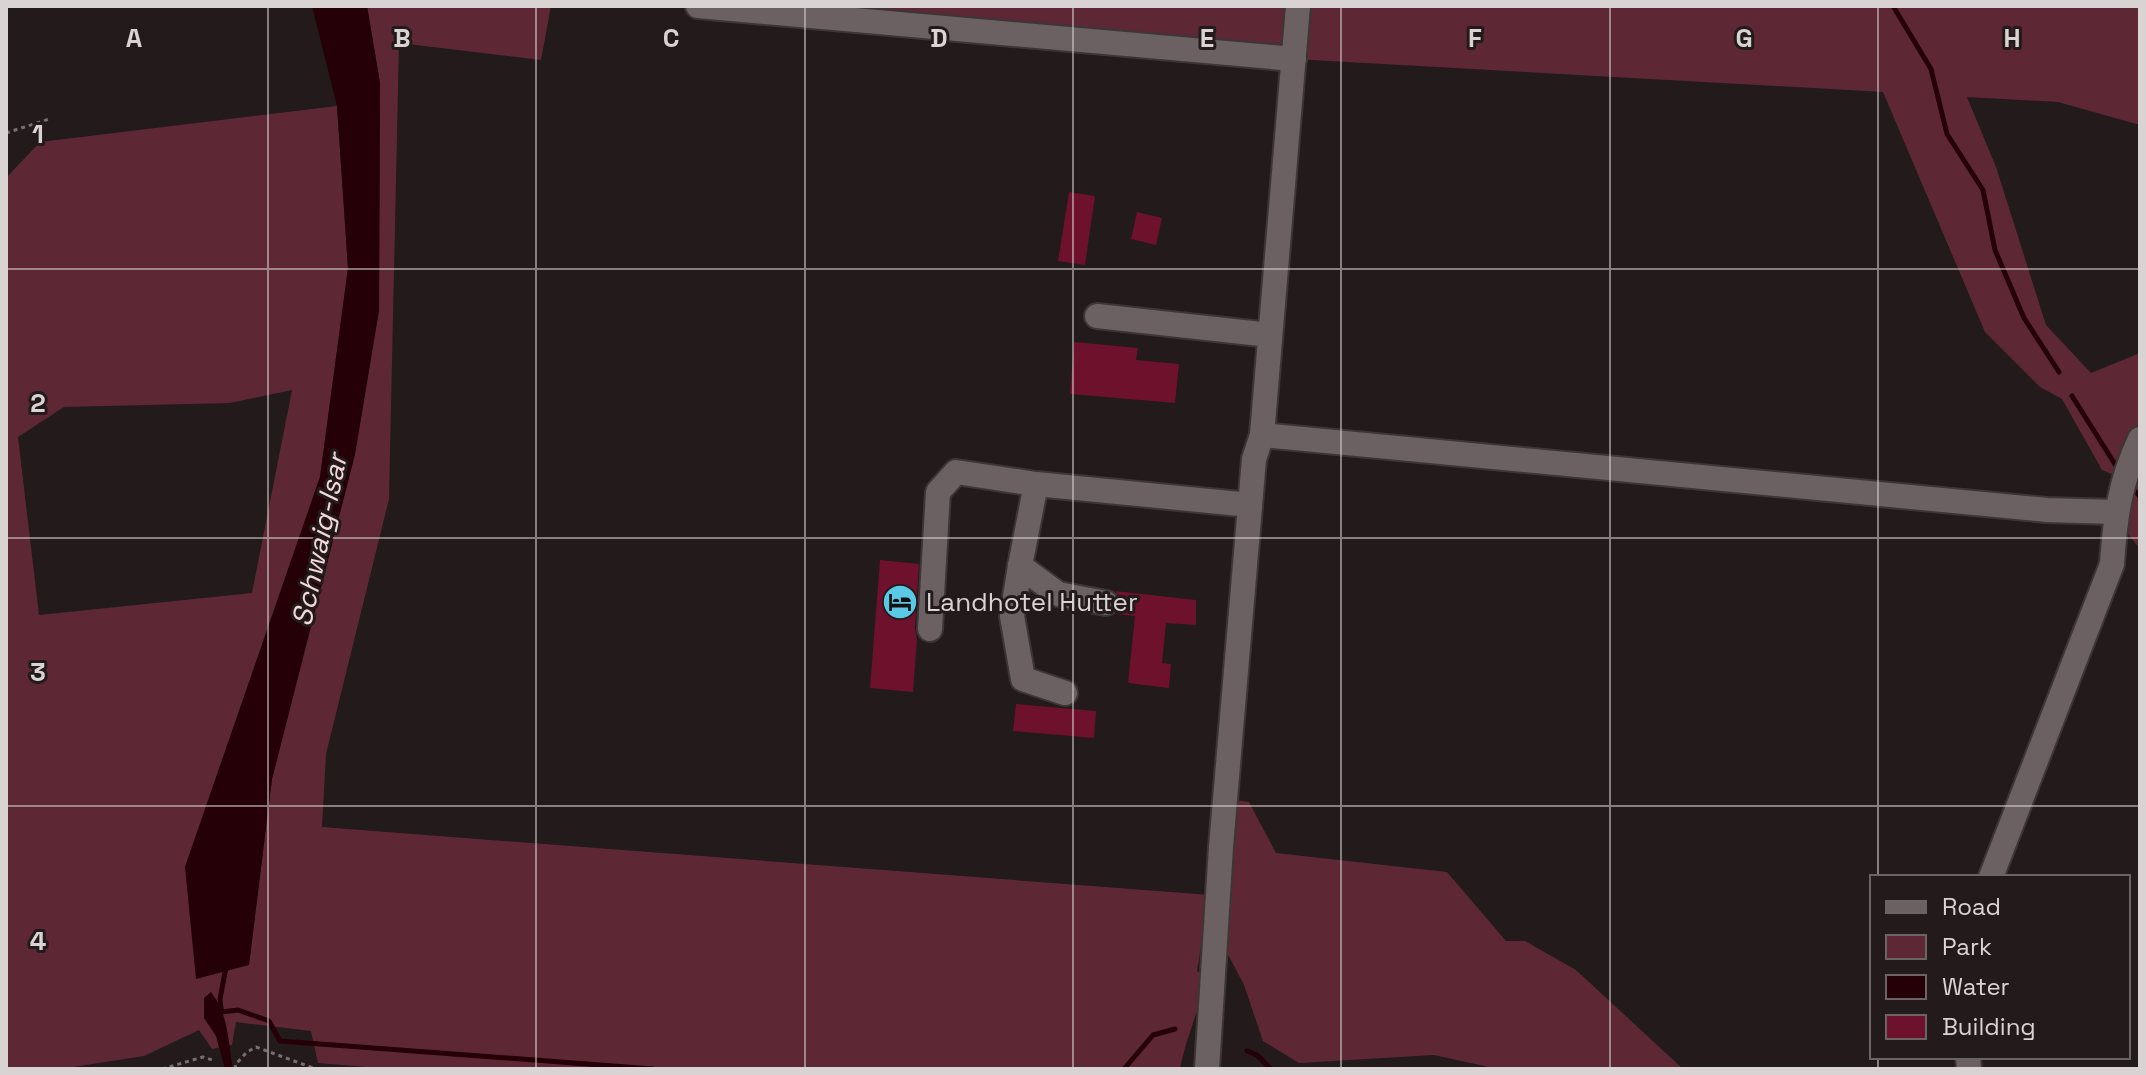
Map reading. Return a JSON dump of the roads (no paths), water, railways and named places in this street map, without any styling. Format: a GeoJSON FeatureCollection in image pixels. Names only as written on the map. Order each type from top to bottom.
{"type":"FeatureCollection","features":[{"type":"Feature","properties":{"kind":"lane"},"geometry":{"type":"LineString","coordinates":[[698,6],[1294,59]]}},
{"type":"Feature","properties":{"kind":"lane"},"geometry":{"type":"LineString","coordinates":[[1207,1069],[1221,847],[1250,505],[1254,459],[1262,435],[1298,6]]}},
{"type":"Feature","properties":{"kind":"lane"},"geometry":{"type":"LineString","coordinates":[[1097,316],[1270,335]]}},
{"type":"Feature","properties":{"kind":"lane"},"geometry":{"type":"LineString","coordinates":[[1262,435],[2047,510],[2115,512]]}},
{"type":"Feature","properties":{"kind":"lane"},"geometry":{"type":"LineString","coordinates":[[1992,875],[2112,564],[2115,512],[2129,461],[2140,439]]}},
{"type":"Feature","properties":{"kind":"lane"},"geometry":{"type":"LineString","coordinates":[[930,629],[938,492],[956,472],[1036,484],[1250,505]]}},
{"type":"Feature","properties":{"kind":"lane"},"geometry":{"type":"LineString","coordinates":[[1036,484],[1012,616],[1023,679],[1065,693]]}},
{"type":"Feature","properties":{"kind":"lane"},"geometry":{"type":"LineString","coordinates":[[1020,566],[1058,594],[1106,603]]}},
{"type":"Feature","properties":{"kind":"water"},"geometry":{"type":"Polygon","coordinates":[[[312,6],[367,6],[380,83],[379,310],[355,454],[272,779],[249,965],[196,979],[185,867],[320,477],[348,268],[337,106],[312,6]]]}},
{"type":"Feature","properties":{"kind":"water"},"geometry":{"type":"Polygon","coordinates":[[[211,992],[225,1019],[233,1069],[225,1069],[216,1036],[204,1018],[204,998],[211,992]]]}},
{"type":"Feature","properties":{"kind":"waterway"},"geometry":{"type":"LineString","coordinates":[[1893,6],[1931,69],[1947,134],[1983,190],[1995,250],[2024,318],[2059,372]]}},
{"type":"Feature","properties":{"kind":"waterway"},"geometry":{"type":"LineString","coordinates":[[2072,396],[2118,469]]}},
{"type":"Feature","properties":{"kind":"waterway"},"geometry":{"type":"LineString","coordinates":[[2136,492],[2140,497]]}},
{"type":"Feature","properties":{"kind":"waterway","name":"Schwaig-Isar"},"geometry":{"type":"LineString","coordinates":[[221,1008],[226,967]]}},
{"type":"Feature","properties":{"kind":"waterway"},"geometry":{"type":"LineString","coordinates":[[221,1012],[238,1010],[269,1021],[280,1041],[653,1069]]}},
{"type":"Feature","properties":{"kind":"waterway"},"geometry":{"type":"LineString","coordinates":[[1124,1069],[1153,1035],[1175,1029]]}},
{"type":"Feature","properties":{"kind":"waterway"},"geometry":{"type":"LineString","coordinates":[[1247,1051],[1257,1055],[1271,1069]]}},
{"type":"Feature","properties":{"kind":"place","name":"Landhotel Hutter"},"geometry":{"type":"Point","coordinates":[900,602]}}]}
